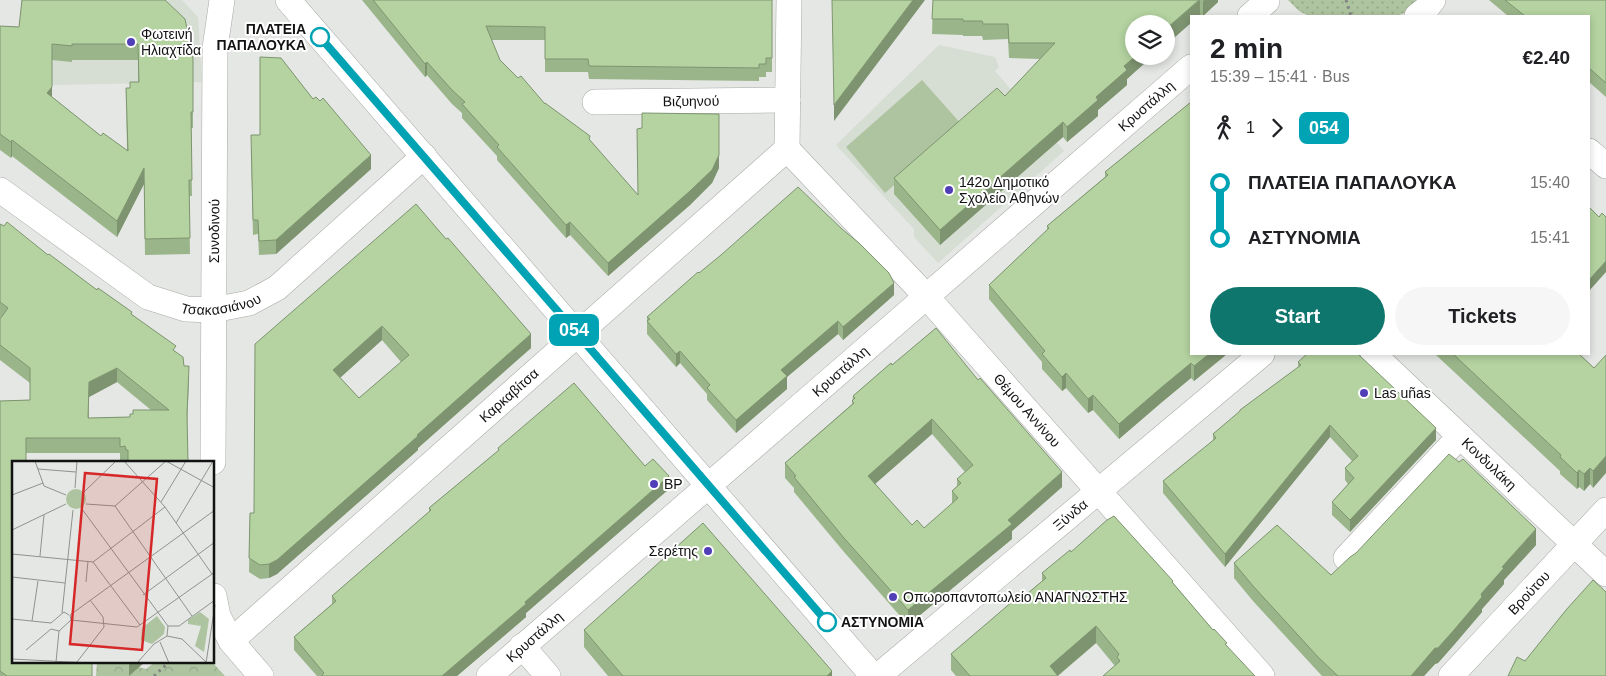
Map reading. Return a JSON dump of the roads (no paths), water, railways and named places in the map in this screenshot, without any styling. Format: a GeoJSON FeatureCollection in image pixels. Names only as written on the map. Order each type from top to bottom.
{"type":"FeatureCollection","features":[{"type":"Feature","properties":{"kind":"street","name":"Συνοδινού"},"geometry":{"type":"LineString","coordinates":[[212,461],[216,48],[222,0]]}},
{"type":"Feature","properties":{"kind":"street"},"geometry":{"type":"LineString","coordinates":[[288,0],[873,676]]}},
{"type":"Feature","properties":{"kind":"street"},"geometry":{"type":"LineString","coordinates":[[787,149],[789,0]]}},
{"type":"Feature","properties":{"kind":"street","name":"Κρυστάλλη"},"geometry":{"type":"LineString","coordinates":[[489,676],[1190,68]]}},
{"type":"Feature","properties":{"kind":"street","name":"Βιζυηνού"},"geometry":{"type":"LineString","coordinates":[[595,102],[788,100]]}},
{"type":"Feature","properties":{"kind":"street","name":"Θέμου Αννίνου"},"geometry":{"type":"LineString","coordinates":[[787,149],[926,296],[1262,676]]}},
{"type":"Feature","properties":{"kind":"street","name":"Καρκαβίτσα"},"geometry":{"type":"LineString","coordinates":[[231,641],[787,149]]}},
{"type":"Feature","properties":{"kind":"street"},"geometry":{"type":"LineString","coordinates":[[1590,152],[1606,166]]}},
{"type":"Feature","properties":{"kind":"street","name":"Τσακασιάνου"},"geometry":{"type":"LineString","coordinates":[[0,190],[148,297],[186,309],[213,310],[249,303],[277,288],[424,156]]}},
{"type":"Feature","properties":{"kind":"street","name":"Ξύνδα"},"geometry":{"type":"LineString","coordinates":[[878,676],[1261,355]]}},
{"type":"Feature","properties":{"kind":"street","name":"Κονδυλάκη"},"geometry":{"type":"LineString","coordinates":[[1374,355],[1606,574]]}},
{"type":"Feature","properties":{"kind":"street"},"geometry":{"type":"LineString","coordinates":[[1346,558],[1460,436]]}},
{"type":"Feature","properties":{"kind":"street","name":"Βρούτου"},"geometry":{"type":"LineString","coordinates":[[1451,676],[1606,510]]}},
{"type":"Feature","properties":{"kind":"street"},"geometry":{"type":"LineString","coordinates":[[216,606],[231,641],[261,676]]}},
{"type":"Feature","properties":{"kind":"street"},"geometry":{"type":"LineString","coordinates":[[522,646],[548,676]]}},
{"type":"Feature","properties":{"kind":"place","name":"ΠΛΑΤΕΙΑ ΠΑΠΑΛΟΥΚΑ"},"geometry":{"type":"Point","coordinates":[320,37]}},
{"type":"Feature","properties":{"kind":"place","name":"Φωτεινή Ηλιαχτίδα"},"geometry":{"type":"Point","coordinates":[131,42]}},
{"type":"Feature","properties":{"kind":"place","name":"142ο Δημοτικό Σχολείο Αθηνών"},"geometry":{"type":"Point","coordinates":[949,190]}},
{"type":"Feature","properties":{"kind":"place","name":"Las uñas"},"geometry":{"type":"Point","coordinates":[1364,393]}},
{"type":"Feature","properties":{"kind":"place","name":"BP"},"geometry":{"type":"Point","coordinates":[654,484]}},
{"type":"Feature","properties":{"kind":"place","name":"Σερέτης"},"geometry":{"type":"Point","coordinates":[708,551]}},
{"type":"Feature","properties":{"kind":"place","name":"Οπωροπαντοπωλείο ΑΝΑΓΝΩΣΤΗΣ"},"geometry":{"type":"Point","coordinates":[893,597]}},
{"type":"Feature","properties":{"kind":"place","name":"ΑΣΤΥΝΟΜΙΑ"},"geometry":{"type":"Point","coordinates":[827,622]}}]}
